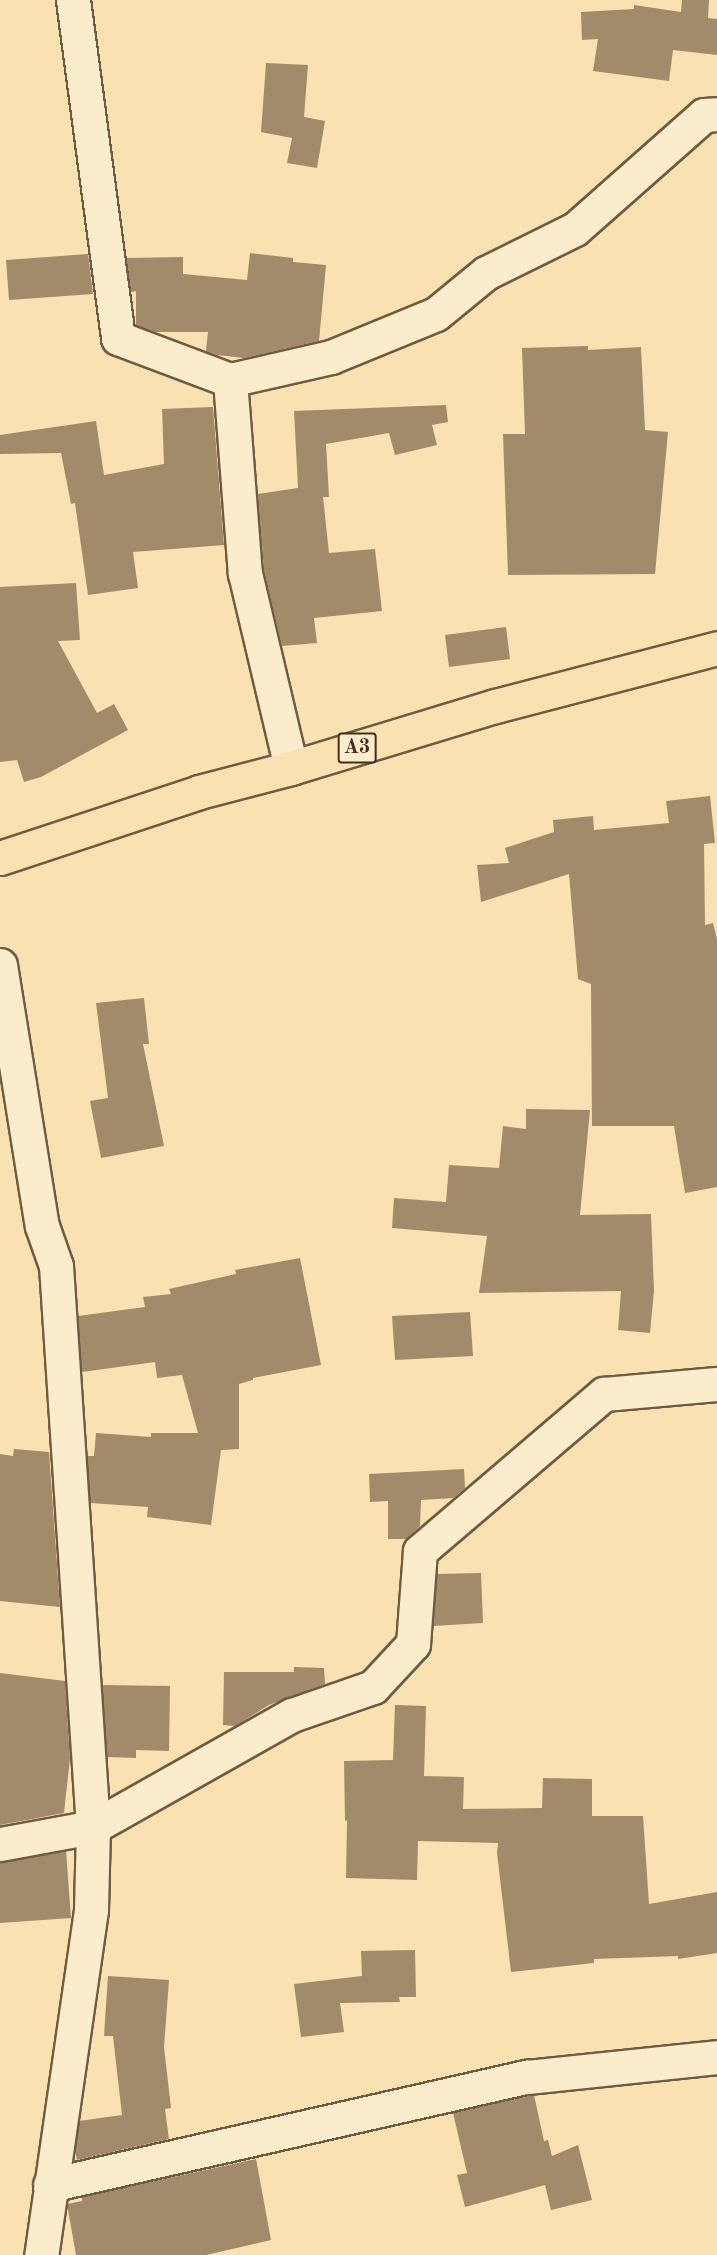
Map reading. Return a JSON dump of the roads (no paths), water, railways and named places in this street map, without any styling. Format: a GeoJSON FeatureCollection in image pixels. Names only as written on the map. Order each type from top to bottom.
{"type":"FeatureCollection","features":[{"type":"Feature","properties":{"kind":"highway","name":"A3"},"geometry":{"type":"LineString","coordinates":[[0,858],[199,792],[291,768],[495,706],[717,648]]}},
{"type":"Feature","properties":{"kind":"street"},"geometry":{"type":"LineString","coordinates":[[73,0],[118,338],[230,380],[331,357],[436,314],[486,273],[574,230],[704,115],[717,114]]}},
{"type":"Feature","properties":{"kind":"street"},"geometry":{"type":"LineString","coordinates":[[230,380],[245,573],[291,768]]}},
{"type":"Feature","properties":{"kind":"street"},"geometry":{"type":"LineString","coordinates":[[0,965],[42,1226],[56,1266],[93,1827],[91,1910],[41,2255]]}},
{"type":"Feature","properties":{"kind":"street"},"geometry":{"type":"LineString","coordinates":[[0,1844],[93,1827],[292,1715],[373,1687],[413,1644],[420,1551],[604,1394],[717,1384]]}},
{"type":"Feature","properties":{"kind":"street"},"geometry":{"type":"LineString","coordinates":[[50,2185],[527,2077],[717,2057]]}}]}
